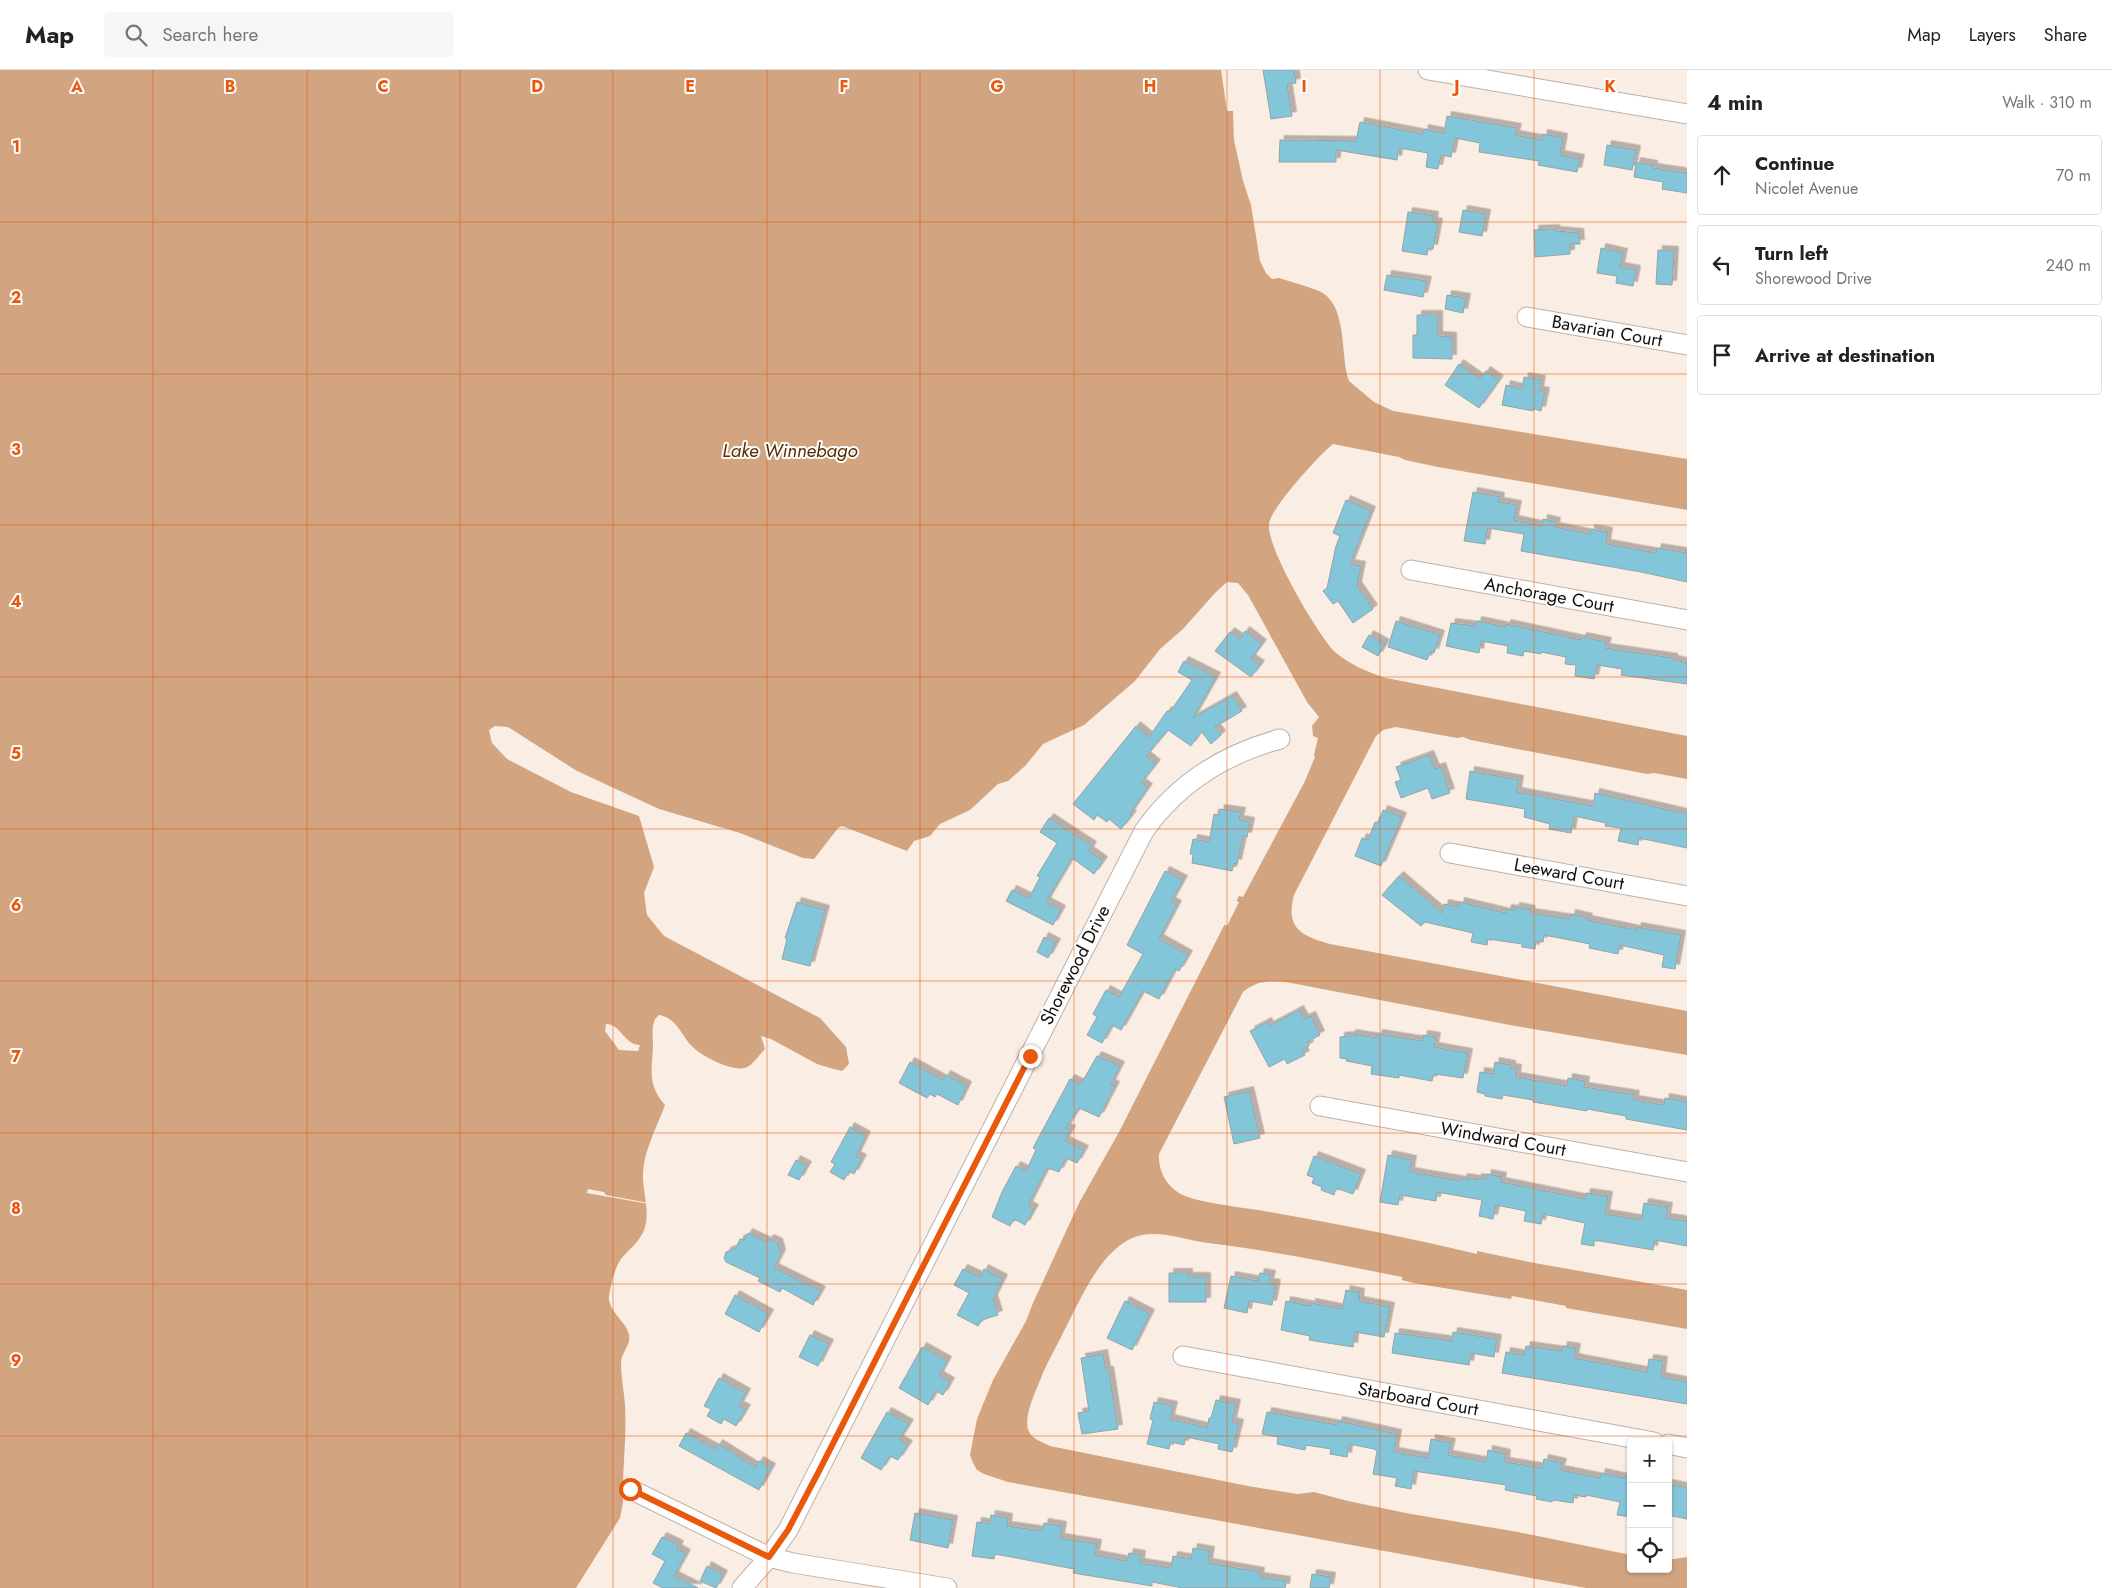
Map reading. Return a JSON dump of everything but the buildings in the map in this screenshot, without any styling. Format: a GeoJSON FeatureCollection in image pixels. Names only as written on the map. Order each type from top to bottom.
{"type":"FeatureCollection","features":[{"type":"Feature","properties":{"kind":"street"},"geometry":{"type":"LineString","coordinates":[[1428,70],[1687,114]]}},
{"type":"Feature","properties":{"kind":"street","name":"Bavarian Court"},"geometry":{"type":"LineString","coordinates":[[1527,316],[1687,345]]}},
{"type":"Feature","properties":{"kind":"street","name":"Anchorage Court"},"geometry":{"type":"LineString","coordinates":[[1411,570],[1687,620]]}},
{"type":"Feature","properties":{"kind":"street","name":"Shorewood Drive"},"geometry":{"type":"LineString","coordinates":[[742,1588],[769,1557],[788,1530],[1144,831],[1165,804],[1201,775],[1243,751],[1280,739]]}},
{"type":"Feature","properties":{"kind":"street","name":"Leeward Court"},"geometry":{"type":"LineString","coordinates":[[1450,852],[1687,896]]}},
{"type":"Feature","properties":{"kind":"street","name":"Windward Court"},"geometry":{"type":"LineString","coordinates":[[1320,1106],[1687,1172]]}},
{"type":"Feature","properties":{"kind":"street","name":"Starboard Court"},"geometry":{"type":"LineString","coordinates":[[1183,1356],[1632,1438]]}},
{"type":"Feature","properties":{"kind":"street"},"geometry":{"type":"LineString","coordinates":[[1672,1445],[1687,1448]]}},
{"type":"Feature","properties":{"kind":"street"},"geometry":{"type":"LineString","coordinates":[[630,1489],[769,1557],[793,1563],[946,1588]]}},
{"type":"Feature","properties":{"kind":"water","name":"Lake Winnebago"},"geometry":{"type":"Polygon","coordinates":[[[0,70],[1221,70],[1227,111],[1233,111],[1234,140],[1243,181],[1251,205],[1260,261],[1266,273],[1272,279],[1279,278],[1313,289],[1323,293],[1331,301],[1340,322],[1349,381],[1374,402],[1393,411],[1687,459],[1687,510],[1438,467],[1333,444],[1307,470],[1286,495],[1272,517],[1269,524],[1270,535],[1294,590],[1317,628],[1335,652],[1359,668],[1386,678],[1687,736],[1687,779],[1654,773],[1647,774],[1463,737],[1457,738],[1396,727],[1383,730],[1376,736],[1294,895],[1292,916],[1294,923],[1304,934],[1330,944],[1687,1011],[1687,1055],[1515,1026],[1286,982],[1263,982],[1253,985],[1243,992],[1159,1154],[1161,1169],[1168,1183],[1176,1191],[1205,1202],[1345,1226],[1477,1254],[1477,1251],[1687,1290],[1687,1329],[1566,1308],[1566,1306],[1512,1296],[1511,1299],[1413,1283],[1402,1280],[1402,1277],[1281,1254],[1169,1235],[1149,1234],[1130,1239],[1119,1246],[1108,1256],[1090,1281],[1043,1372],[1030,1406],[1027,1422],[1028,1429],[1031,1435],[1050,1446],[1248,1486],[1297,1494],[1314,1492],[1411,1514],[1518,1532],[1627,1554],[1627,1573],[1672,1573],[1672,1559],[1687,1557],[1687,1588],[1586,1588],[1008,1482],[984,1474],[977,1470],[973,1463],[970,1455],[977,1419],[993,1380],[1026,1321],[1079,1203],[1119,1132],[1239,896],[1243,897],[1305,781],[1315,757],[1318,738],[1313,736],[1312,726],[1319,717],[1307,702],[1248,595],[1238,583],[1227,582],[1183,629],[1160,649],[1135,681],[1084,725],[1043,744],[1025,766],[1008,781],[998,784],[970,810],[940,824],[930,836],[914,841],[907,851],[842,826],[838,828],[814,859],[803,858],[740,833],[659,809],[577,771],[508,727],[495,726],[489,730],[492,743],[507,759],[571,792],[639,816],[654,867],[644,893],[647,915],[664,936],[820,1018],[846,1047],[849,1064],[842,1071],[817,1064],[771,1039],[761,1036],[765,1049],[749,1066],[744,1068],[729,1067],[698,1052],[671,1020],[659,1015],[655,1019],[652,1077],[655,1091],[665,1105],[648,1147],[644,1164],[643,1180],[646,1223],[639,1239],[619,1262],[609,1295],[611,1306],[629,1335],[629,1342],[621,1363],[625,1405],[623,1503],[620,1518],[576,1588],[0,1588],[0,70]],[[606,1024],[605,1031],[619,1050],[638,1051],[640,1045],[630,1042],[615,1027],[606,1024]]]}},
{"type":"Feature","properties":{"kind":"pier"},"geometry":{"type":"Polygon","coordinates":[[[1234,900],[1239,902],[1227,926],[1222,923],[1234,900]]]}},
{"type":"Feature","properties":{"kind":"pier"},"geometry":{"type":"Polygon","coordinates":[[[588,1189],[604,1192],[606,1195],[649,1204],[587,1193],[588,1189]]]}},
{"type":"Feature","properties":{"kind":"route"},"geometry":{"type":"LineString","coordinates":[[630,1489],[656,1500],[769,1557],[788,1530],[818,1473],[1030,1056]]}}]}
